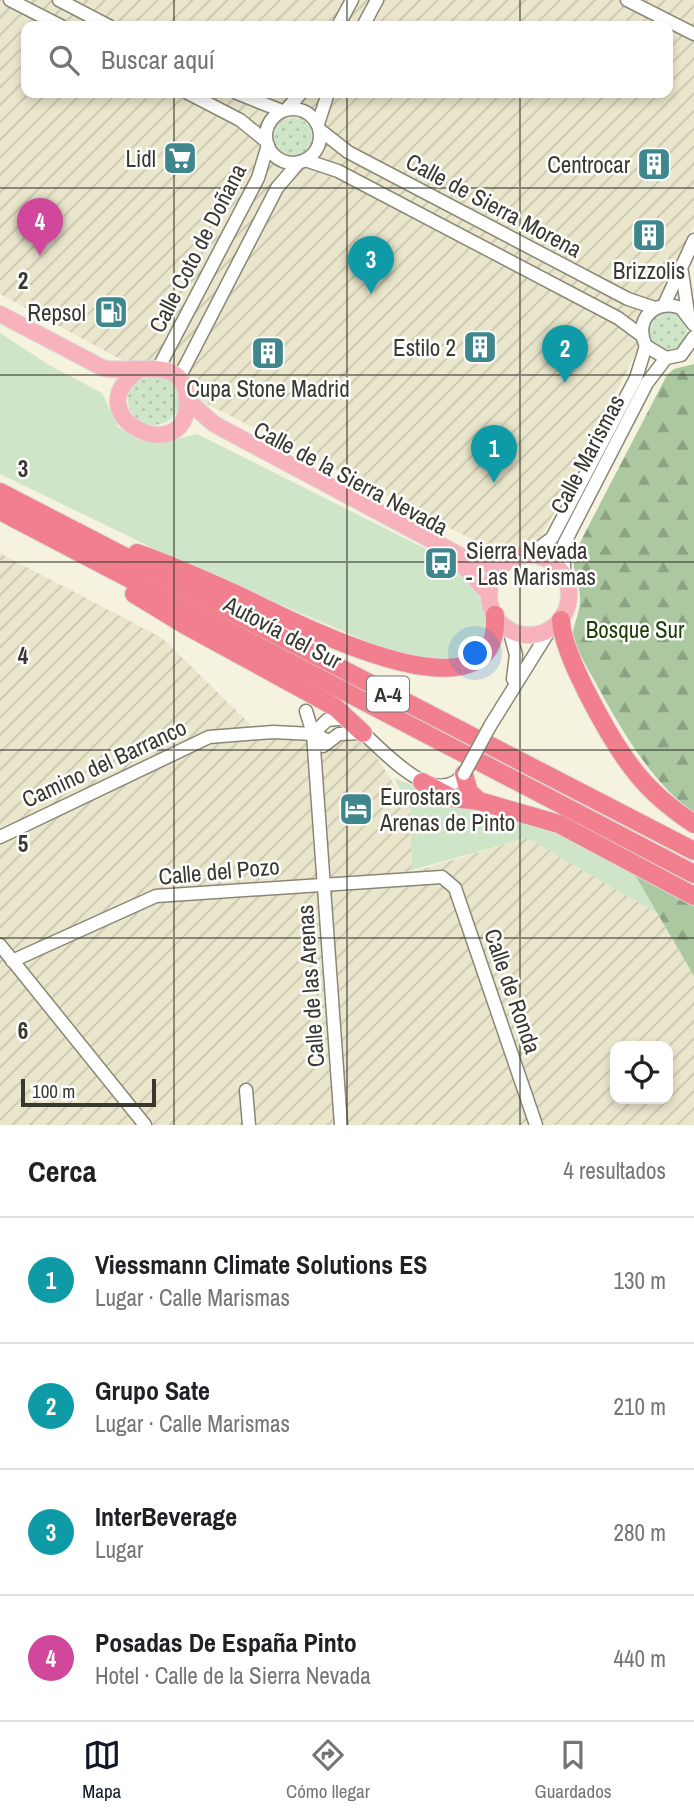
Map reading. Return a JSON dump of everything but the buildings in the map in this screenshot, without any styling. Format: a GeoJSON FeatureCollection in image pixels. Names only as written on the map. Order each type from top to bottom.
{"type":"FeatureCollection","features":[{"type":"Feature","properties":{"kind":"highway","name":"Autovía del Sur"},"geometry":{"type":"LineString","coordinates":[[0,492],[78,542],[549,799],[694,874]]}},
{"type":"Feature","properties":{"kind":"highway","name":"Autovía del Sur"},"geometry":{"type":"LineString","coordinates":[[0,511],[78,542],[694,851]]}},
{"type":"Feature","properties":{"kind":"highway"},"geometry":{"type":"LineString","coordinates":[[78,542],[190,573],[372,654],[413,665],[458,668],[478,659],[494,642],[495,615]]}},
{"type":"Feature","properties":{"kind":"highway"},"geometry":{"type":"LineString","coordinates":[[78,542],[107,577],[285,681],[335,707],[363,733]]}},
{"type":"Feature","properties":{"kind":"highway"},"geometry":{"type":"LineString","coordinates":[[556,624],[617,745],[650,789],[694,824]]}},
{"type":"Feature","properties":{"kind":"highway"},"geometry":{"type":"LineString","coordinates":[[285,681],[297,691],[306,711]]}},
{"type":"Feature","properties":{"kind":"highway"},"geometry":{"type":"LineString","coordinates":[[464,774],[469,792],[479,801]]}},
{"type":"Feature","properties":{"kind":"highway"},"geometry":{"type":"LineString","coordinates":[[422,782],[452,798],[479,801],[559,824],[694,896]]}},
{"type":"Feature","properties":{"kind":"highway"},"geometry":{"type":"LineString","coordinates":[[549,799],[578,821],[694,889]]}},
{"type":"Feature","properties":{"kind":"main road"},"geometry":{"type":"LineString","coordinates":[[0,314],[103,368],[139,370],[159,367],[179,378],[187,400],[185,416],[179,425],[158,435],[141,433],[127,422],[122,414],[120,395],[125,383],[139,370]]}},
{"type":"Feature","properties":{"kind":"main road"},"geometry":{"type":"LineString","coordinates":[[0,320],[89,368],[120,395]]}},
{"type":"Feature","properties":{"kind":"main road","name":"Calle de la Sierra Nevada"},"geometry":{"type":"LineString","coordinates":[[187,400],[202,414],[281,451],[455,541],[465,557],[486,564],[505,562]]}},
{"type":"Feature","properties":{"kind":"main road","name":"Calle de la Sierra Nevada"},"geometry":{"type":"LineString","coordinates":[[179,425],[206,428],[415,537],[460,562],[489,594]]}},
{"type":"Feature","properties":{"kind":"main road"},"geometry":{"type":"LineString","coordinates":[[531,555],[547,558],[564,574],[569,593],[556,624],[530,635],[509,629],[495,615],[489,594],[494,576],[505,562],[531,555]]}},
{"type":"Feature","properties":{"kind":"street"},"geometry":{"type":"LineString","coordinates":[[10,0],[51,21]]}},
{"type":"Feature","properties":{"kind":"street"},"geometry":{"type":"LineString","coordinates":[[59,0],[99,21]]}},
{"type":"Feature","properties":{"kind":"street"},"geometry":{"type":"LineString","coordinates":[[341,21],[352,0]]}},
{"type":"Feature","properties":{"kind":"street"},"geometry":{"type":"LineString","coordinates":[[366,21],[377,0]]}},
{"type":"Feature","properties":{"kind":"street"},"geometry":{"type":"LineString","coordinates":[[627,0],[668,21]]}},
{"type":"Feature","properties":{"kind":"street"},"geometry":{"type":"LineString","coordinates":[[673,23],[694,34]]}},
{"type":"Feature","properties":{"kind":"street"},"geometry":{"type":"LineString","coordinates":[[198,98],[240,120],[267,143],[280,160],[302,161],[318,147],[319,127],[327,98]]}},
{"type":"Feature","properties":{"kind":"street"},"geometry":{"type":"LineString","coordinates":[[251,98],[284,110],[305,111],[319,127]]}},
{"type":"Feature","properties":{"kind":"street"},"geometry":{"type":"LineString","coordinates":[[267,143],[269,123],[296,98]]}},
{"type":"Feature","properties":{"kind":"street","name":"Calle de Sierra Morena"},"geometry":{"type":"LineString","coordinates":[[319,127],[348,152],[628,299],[659,306],[681,307],[691,319]]}},
{"type":"Feature","properties":{"kind":"street","name":"Calle Coto de Doñana"},"geometry":{"type":"LineString","coordinates":[[159,367],[258,178],[267,143]]}},
{"type":"Feature","properties":{"kind":"street","name":"Calle Coto de Doñana"},"geometry":{"type":"LineString","coordinates":[[179,378],[277,188],[302,161]]}},
{"type":"Feature","properties":{"kind":"street","name":"Calle de Sierra Morena"},"geometry":{"type":"LineString","coordinates":[[302,161],[338,171],[618,318],[666,358]]}},
{"type":"Feature","properties":{"kind":"street"},"geometry":{"type":"LineString","coordinates":[[659,306],[682,269],[694,240]]}},
{"type":"Feature","properties":{"kind":"street"},"geometry":{"type":"LineString","coordinates":[[682,269],[691,319]]}},
{"type":"Feature","properties":{"kind":"street","name":"Calle Marismas"},"geometry":{"type":"LineString","coordinates":[[531,555],[552,538],[636,378],[644,341],[644,320],[659,306]]}},
{"type":"Feature","properties":{"kind":"street"},"geometry":{"type":"LineString","coordinates":[[666,358],[681,355],[693,341]]}},
{"type":"Feature","properties":{"kind":"street","name":"Calle Marismas"},"geometry":{"type":"LineString","coordinates":[[564,574],[564,544],[648,383],[666,358]]}},
{"type":"Feature","properties":{"kind":"street"},"geometry":{"type":"LineString","coordinates":[[314,761],[327,740],[339,734],[363,733],[422,782],[448,786],[457,782],[509,692],[556,624]]}},
{"type":"Feature","properties":{"kind":"street"},"geometry":{"type":"LineString","coordinates":[[509,629],[516,655],[509,692]]}},
{"type":"Feature","properties":{"kind":"street","name":"Calle de las Arenas"},"geometry":{"type":"LineString","coordinates":[[306,711],[313,734],[341,1125]]}},
{"type":"Feature","properties":{"kind":"street"},"geometry":{"type":"LineString","coordinates":[[327,740],[313,734],[318,726],[333,718],[349,719],[372,731],[395,759]]}},
{"type":"Feature","properties":{"kind":"street","name":"Camino del Barranco"},"geometry":{"type":"LineString","coordinates":[[0,837],[209,737],[273,732],[313,734]]}},
{"type":"Feature","properties":{"kind":"street","name":"Calle del Pozo"},"geometry":{"type":"LineString","coordinates":[[12,961],[156,896],[442,877]]}},
{"type":"Feature","properties":{"kind":"street","name":"Calle de Ronda"},"geometry":{"type":"LineString","coordinates":[[442,877],[450,881],[460,902],[536,1125]]}},
{"type":"Feature","properties":{"kind":"street"},"geometry":{"type":"LineString","coordinates":[[0,945],[145,1125]]}},
{"type":"Feature","properties":{"kind":"street"},"geometry":{"type":"LineString","coordinates":[[246,1090],[250,1125]]}},
{"type":"Feature","properties":{"kind":"shaded area"},"geometry":{"type":"Polygon","coordinates":[[[0,0],[694,0],[694,225],[637,351],[542,536],[529,544],[499,553],[131,365],[0,294],[0,0]]]}},
{"type":"Feature","properties":{"kind":"shaded area"},"geometry":{"type":"Polygon","coordinates":[[[0,553],[162,638],[260,734],[359,738],[372,750],[410,809],[412,872],[527,838],[657,913],[694,976],[694,1125],[0,1125],[0,553]]]}},
{"type":"Feature","properties":{"kind":"green space"},"geometry":{"type":"Polygon","coordinates":[[[293,118],[306,124],[312,137],[306,150],[293,156],[280,150],[274,137],[280,124],[293,118]]]}},
{"type":"Feature","properties":{"kind":"green space"},"geometry":{"type":"Polygon","coordinates":[[[668,312],[682,317],[687,331],[682,345],[668,350],[654,345],[649,331],[654,317],[668,312]]]}},
{"type":"Feature","properties":{"kind":"green space"},"geometry":{"type":"Polygon","coordinates":[[[0,333],[49,365],[102,393],[118,427],[138,440],[166,442],[197,434],[440,556],[474,590],[487,611],[488,632],[478,652],[443,662],[394,653],[182,562],[0,474],[0,333]]]}},
{"type":"Feature","properties":{"kind":"green space","name":"Bosque Sur"},"geometry":{"type":"Polygon","coordinates":[[[694,364],[694,813],[656,777],[640,756],[598,688],[573,642],[573,636],[580,598],[574,554],[667,375],[674,369],[694,364]]]}},
{"type":"Feature","properties":{"kind":"green space"},"geometry":{"type":"Polygon","coordinates":[[[154,373],[164,375],[172,381],[178,389],[178,409],[172,417],[164,423],[154,425],[144,423],[136,417],[130,409],[128,399],[130,389],[136,381],[144,375],[154,373]]]}},
{"type":"Feature","properties":{"kind":"green space"},"geometry":{"type":"Polygon","coordinates":[[[394,778],[465,806],[534,818],[694,903],[694,976],[657,913],[527,838],[412,870],[410,809],[394,778]]]}},
{"type":"Feature","properties":{"kind":"green space"},"geometry":{"type":"Polygon","coordinates":[[[631,868],[694,902],[694,976],[631,868]]]}},
{"type":"Feature","properties":{"kind":"place","name":"Lidl"},"geometry":{"type":"Point","coordinates":[180,158]}},
{"type":"Feature","properties":{"kind":"place","name":"Centrocar"},"geometry":{"type":"Point","coordinates":[654,164]}},
{"type":"Feature","properties":{"kind":"place","name":"Brizzolis"},"geometry":{"type":"Point","coordinates":[649,235]}},
{"type":"Feature","properties":{"kind":"place","name":"Posadas De España Pinto"},"geometry":{"type":"Point","coordinates":[40,256]}},
{"type":"Feature","properties":{"kind":"place","name":"InterBeverage"},"geometry":{"type":"Point","coordinates":[371,294]}},
{"type":"Feature","properties":{"kind":"place","name":"Repsol"},"geometry":{"type":"Point","coordinates":[111,312]}},
{"type":"Feature","properties":{"kind":"place","name":"Estilo 2"},"geometry":{"type":"Point","coordinates":[480,347]}},
{"type":"Feature","properties":{"kind":"place","name":"Cupa Stone Madrid"},"geometry":{"type":"Point","coordinates":[268,353]}},
{"type":"Feature","properties":{"kind":"place","name":"Grupo Sate"},"geometry":{"type":"Point","coordinates":[565,383]}},
{"type":"Feature","properties":{"kind":"place","name":"Viessmann Climate Solutions ES"},"geometry":{"type":"Point","coordinates":[494,483]}},
{"type":"Feature","properties":{"kind":"place","name":"Sierra Nevada - Las Marismas"},"geometry":{"type":"Point","coordinates":[441,563]}},
{"type":"Feature","properties":{"kind":"place","name":"Eurostars Arenas de Pinto"},"geometry":{"type":"Point","coordinates":[356,809]}}]}
